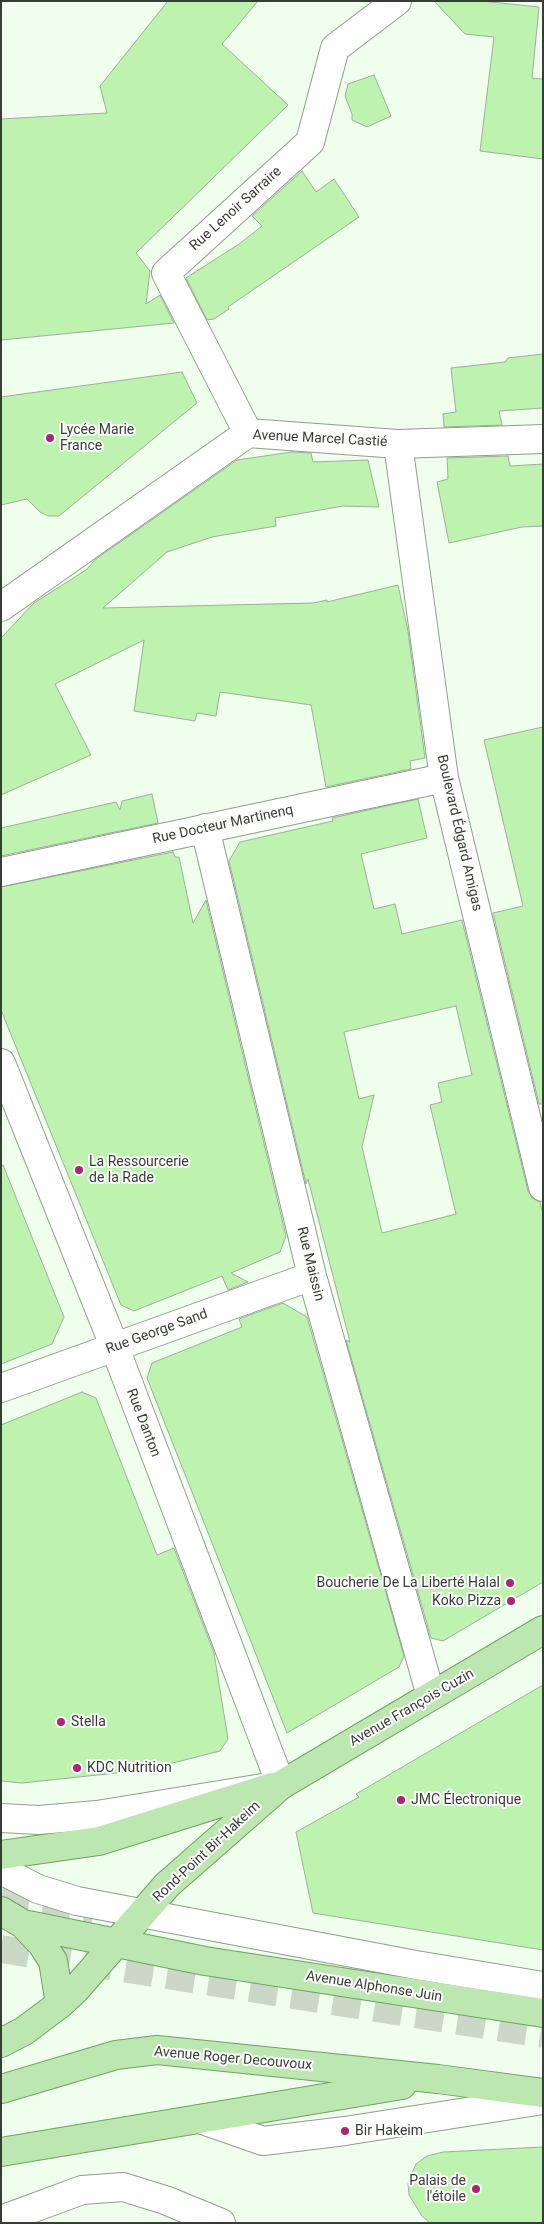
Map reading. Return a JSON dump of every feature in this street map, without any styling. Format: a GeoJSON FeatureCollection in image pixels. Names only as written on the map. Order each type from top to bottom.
{"type":"FeatureCollection","features":[{"type":"Feature","properties":{"kind":"main road","name":"Avenue François Cuzin"},"geometry":{"type":"LineString","coordinates":[[281,1785],[543,1630]]}},
{"type":"Feature","properties":{"kind":"main road"},"geometry":{"type":"LineString","coordinates":[[1,1854],[99,1840],[281,1785]]}},
{"type":"Feature","properties":{"kind":"main road","name":"Rond-Point Bir-Hakeim"},"geometry":{"type":"LineString","coordinates":[[1,2043],[24,2031],[60,2004],[75,1990],[167,1885],[281,1785]]}},
{"type":"Feature","properties":{"kind":"main road"},"geometry":{"type":"LineString","coordinates":[[12,1918],[115,1944]]}},
{"type":"Feature","properties":{"kind":"main road"},"geometry":{"type":"LineString","coordinates":[[12,1918],[42,1944],[53,1961],[60,2004]]}},
{"type":"Feature","properties":{"kind":"main road","name":"Avenue Alphonse Juin"},"geometry":{"type":"LineString","coordinates":[[115,1944],[205,1961],[543,2013]]}},
{"type":"Feature","properties":{"kind":"main road","name":"Avenue Roger Decouvoux"},"geometry":{"type":"LineString","coordinates":[[1,2089],[116,2055],[157,2050],[438,2079]]}},
{"type":"Feature","properties":{"kind":"main road"},"geometry":{"type":"LineString","coordinates":[[1,2152],[438,2079],[543,2093]]}},
{"type":"Feature","properties":{"kind":"street","name":"Rue Lenoir Sarraire"},"geometry":{"type":"LineString","coordinates":[[248,433],[166,273],[310,142],[335,48],[397,1]]}},
{"type":"Feature","properties":{"kind":"street","name":"Avenue Marcel Castié"},"geometry":{"type":"LineString","coordinates":[[1,607],[248,433],[398,444],[543,439]]}},
{"type":"Feature","properties":{"kind":"street","name":"Boulevard Édgard Amigas"},"geometry":{"type":"LineString","coordinates":[[398,444],[444,778],[543,1187]]}},
{"type":"Feature","properties":{"kind":"street","name":"Rue Docteur Martinenq"},"geometry":{"type":"LineString","coordinates":[[1,872],[444,778]]}},
{"type":"Feature","properties":{"kind":"street","name":"Rue Maissin"},"geometry":{"type":"LineString","coordinates":[[205,828],[312,1276],[431,1696]]}},
{"type":"Feature","properties":{"kind":"street","name":"Rue Danton"},"geometry":{"type":"LineString","coordinates":[[1,1063],[114,1348],[281,1785]]}},
{"type":"Feature","properties":{"kind":"street","name":"Rue George Sand"},"geometry":{"type":"LineString","coordinates":[[1,1388],[312,1276]]}},
{"type":"Feature","properties":{"kind":"street"},"geometry":{"type":"LineString","coordinates":[[1,1818],[38,1820],[97,1814],[281,1785]]}},
{"type":"Feature","properties":{"kind":"street"},"geometry":{"type":"LineString","coordinates":[[1,1870],[38,1889],[77,1901],[416,1966],[543,1986]]}},
{"type":"Feature","properties":{"kind":"street"},"geometry":{"type":"LineString","coordinates":[[200,2119],[263,2141],[345,2131],[543,2100]]}},
{"type":"Feature","properties":{"kind":"street"},"geometry":{"type":"LineString","coordinates":[[1,2220],[82,2190],[123,2188],[165,2200],[221,2223]]}},
{"type":"Feature","properties":{"kind":"building"},"geometry":{"type":"Polygon","coordinates":[[[168,1],[258,1],[222,44],[288,105],[136,253],[150,271],[146,304],[160,295],[174,323],[1,340],[1,119],[107,113],[100,86],[168,1]]]}},
{"type":"Feature","properties":{"kind":"building"},"geometry":{"type":"Polygon","coordinates":[[[434,1],[481,1],[539,7],[532,78],[543,79],[543,159],[480,151],[494,37],[465,34],[434,1]]]}},
{"type":"Feature","properties":{"kind":"building"},"geometry":{"type":"Polygon","coordinates":[[[374,75],[391,116],[367,127],[352,120],[352,114],[345,96],[348,84],[374,75]]]}},
{"type":"Feature","properties":{"kind":"building"},"geometry":{"type":"Polygon","coordinates":[[[302,171],[316,192],[334,179],[359,217],[228,307],[229,309],[214,319],[207,320],[186,278],[239,244],[262,226],[252,216],[302,171]]]}},
{"type":"Feature","properties":{"kind":"building"},"geometry":{"type":"Polygon","coordinates":[[[543,354],[543,408],[499,411],[502,425],[444,427],[443,414],[456,412],[451,368],[505,362],[508,358],[543,354]]]}},
{"type":"Feature","properties":{"kind":"building","name":"Lycée Marie France"},"geometry":{"type":"Polygon","coordinates":[[[182,372],[197,403],[59,516],[48,516],[40,512],[27,499],[1,505],[1,397],[182,372]]]}},
{"type":"Feature","properties":{"kind":"building"},"geometry":{"type":"Polygon","coordinates":[[[292,452],[311,453],[313,462],[368,460],[379,507],[343,506],[275,518],[276,526],[212,537],[167,552],[103,608],[313,603],[327,600],[327,602],[398,585],[408,631],[425,758],[410,761],[411,769],[326,787],[311,705],[220,692],[216,716],[197,713],[195,721],[134,711],[144,640],[55,684],[91,755],[1,795],[1,638],[34,603],[86,570],[96,559],[237,460],[292,452]]]}},
{"type":"Feature","properties":{"kind":"building"},"geometry":{"type":"Polygon","coordinates":[[[508,456],[510,466],[543,464],[543,526],[522,527],[449,543],[437,482],[448,479],[447,458],[508,456]]]}},
{"type":"Feature","properties":{"kind":"building"},"geometry":{"type":"Polygon","coordinates":[[[543,727],[543,1104],[539,1104],[493,913],[523,906],[484,740],[543,727]]]}},
{"type":"Feature","properties":{"kind":"building"},"geometry":{"type":"Polygon","coordinates":[[[152,794],[158,823],[1,856],[1,828],[116,802],[120,810],[122,801],[152,794]]]}},
{"type":"Feature","properties":{"kind":"building"},"geometry":{"type":"Polygon","coordinates":[[[418,799],[427,838],[361,854],[374,909],[395,904],[402,934],[462,920],[528,1191],[532,1198],[540,1202],[543,1214],[543,1582],[443,1641],[431,1638],[346,1340],[350,1342],[308,1179],[306,1184],[229,861],[240,842],[333,821],[332,818],[418,799]],[[456,1006],[344,1032],[359,1099],[374,1095],[362,1147],[382,1233],[456,1214],[430,1105],[442,1102],[438,1083],[472,1075],[456,1006]]]}},
{"type":"Feature","properties":{"kind":"building"},"geometry":{"type":"Polygon","coordinates":[[[173,852],[175,857],[179,857],[193,923],[206,900],[286,1236],[280,1252],[231,1273],[248,1282],[228,1290],[222,1276],[134,1311],[121,1305],[1,1010],[1,887],[173,852]]]}},
{"type":"Feature","properties":{"kind":"building"},"geometry":{"type":"Polygon","coordinates":[[[1,1165],[3,1165],[64,1317],[52,1344],[1,1364],[1,1165]]]}},
{"type":"Feature","properties":{"kind":"building"},"geometry":{"type":"Polygon","coordinates":[[[283,1303],[307,1317],[404,1656],[399,1667],[287,1733],[147,1378],[152,1363],[242,1327],[239,1319],[283,1303]]]}},
{"type":"Feature","properties":{"kind":"building"},"geometry":{"type":"Polygon","coordinates":[[[82,1392],[96,1398],[157,1555],[174,1548],[214,1653],[228,1739],[220,1751],[145,1770],[22,1783],[1,1781],[1,1425],[82,1392]]]}},
{"type":"Feature","properties":{"kind":"building"},"geometry":{"type":"Polygon","coordinates":[[[543,1685],[543,1950],[313,1913],[296,1832],[359,1797],[356,1794],[543,1685]]]}},
{"type":"Feature","properties":{"kind":"building","name":"Palais de l'étoile"},"geometry":{"type":"Polygon","coordinates":[[[543,2147],[543,2223],[430,2223],[422,2216],[409,2195],[408,2184],[416,2164],[427,2156],[443,2152],[543,2147]]]}},
{"type":"Feature","properties":{"kind":"tunnel"},"geometry":{"type":"LineString","coordinates":[[1,1901],[93,1914]]}},
{"type":"Feature","properties":{"kind":"tunnel"},"geometry":{"type":"LineString","coordinates":[[1,1949],[543,2034]]}},
{"type":"Feature","properties":{"kind":"place","name":"Lycée Marie France"},"geometry":{"type":"Point","coordinates":[50,438]}},
{"type":"Feature","properties":{"kind":"place","name":"La Ressourcerie de la Rade"},"geometry":{"type":"Point","coordinates":[79,1170]}},
{"type":"Feature","properties":{"kind":"place","name":"Boucherie De La Liberté Halal"},"geometry":{"type":"Point","coordinates":[510,1583]}},
{"type":"Feature","properties":{"kind":"place","name":"Koko Pizza"},"geometry":{"type":"Point","coordinates":[511,1601]}},
{"type":"Feature","properties":{"kind":"place","name":"Stella"},"geometry":{"type":"Point","coordinates":[61,1722]}},
{"type":"Feature","properties":{"kind":"place","name":"KDC Nutrition"},"geometry":{"type":"Point","coordinates":[77,1768]}},
{"type":"Feature","properties":{"kind":"place","name":"JMC Électronique"},"geometry":{"type":"Point","coordinates":[401,1800]}},
{"type":"Feature","properties":{"kind":"place","name":"Bir Hakeim"},"geometry":{"type":"Point","coordinates":[345,2131]}},
{"type":"Feature","properties":{"kind":"place","name":"Palais de l'étoile"},"geometry":{"type":"Point","coordinates":[476,2189]}}]}
